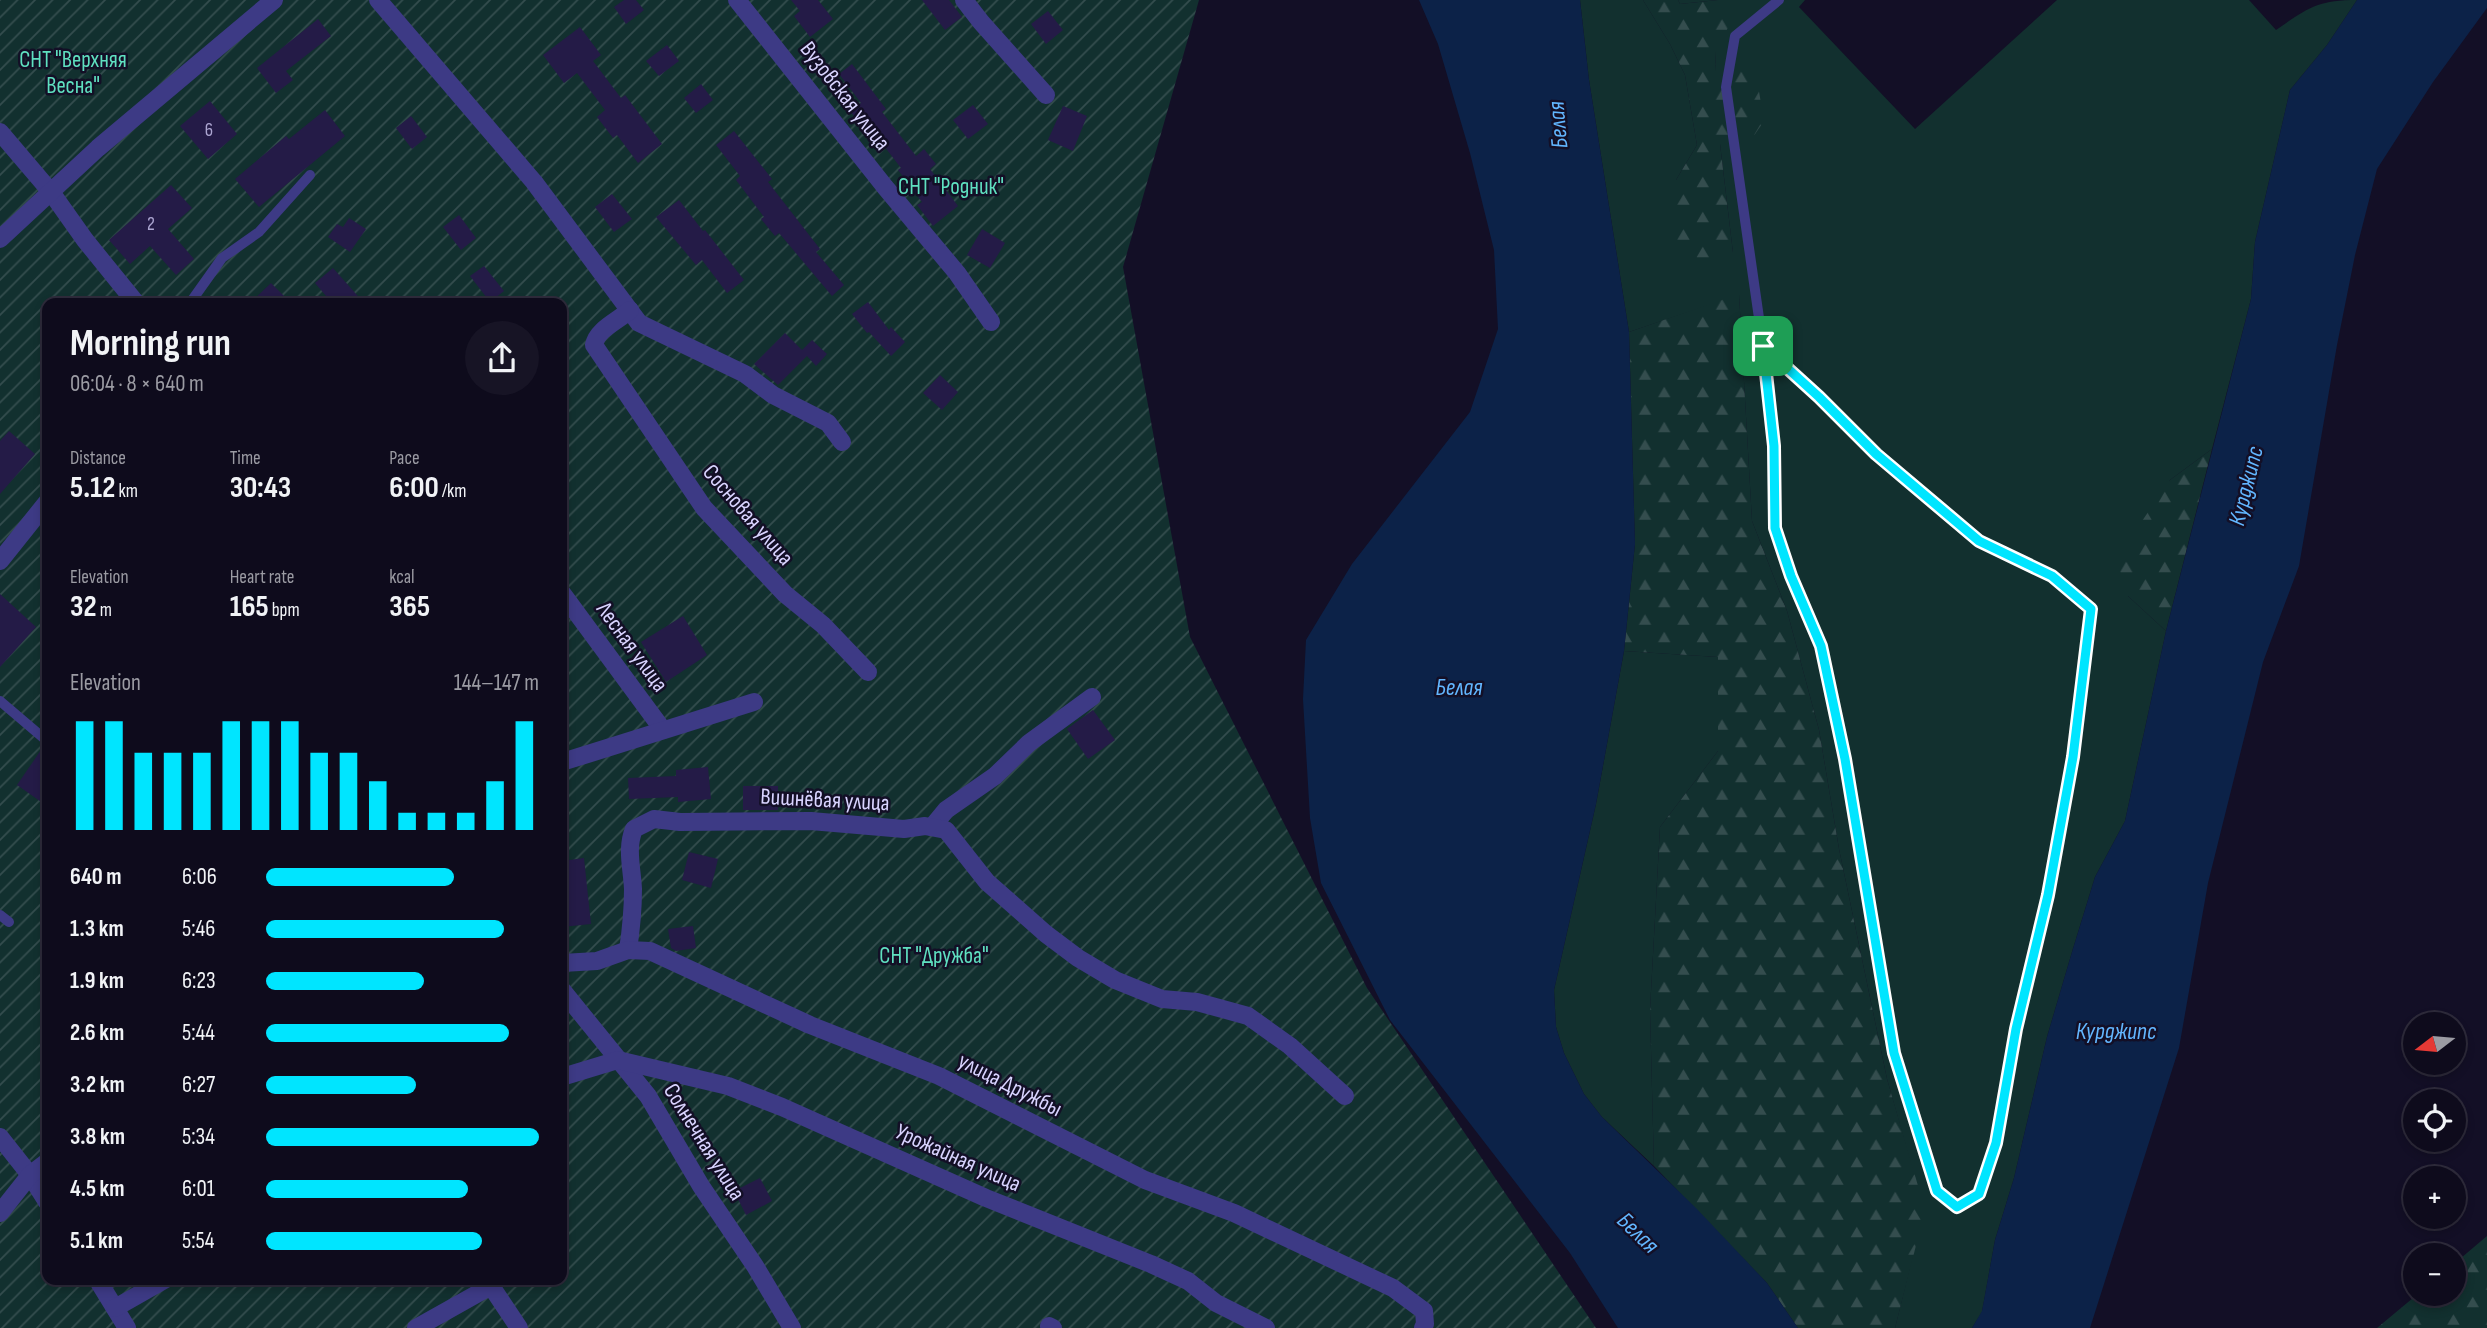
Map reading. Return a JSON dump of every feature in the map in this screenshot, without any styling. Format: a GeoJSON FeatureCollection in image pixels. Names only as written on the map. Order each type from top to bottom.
{"type":"FeatureCollection","features":[{"type":"Feature","properties":{"kind":"street"},"geometry":{"type":"LineString","coordinates":[[0,239],[98,148],[274,0]]}},
{"type":"Feature","properties":{"kind":"street"},"geometry":{"type":"LineString","coordinates":[[378,0],[534,182],[639,323],[745,374],[773,395],[828,423],[842,442]]}},
{"type":"Feature","properties":{"kind":"street","name":"Вузовская улица"},"geometry":{"type":"LineString","coordinates":[[737,0],[957,273],[991,322]]}},
{"type":"Feature","properties":{"kind":"street"},"geometry":{"type":"LineString","coordinates":[[964,0],[1046,95]]}},
{"type":"Feature","properties":{"kind":"street"},"geometry":{"type":"LineString","coordinates":[[0,132],[51,192],[85,240],[132,298]]}},
{"type":"Feature","properties":{"kind":"street","name":"Сосновая улица"},"geometry":{"type":"LineString","coordinates":[[630,310],[603,330],[595,339],[594,345],[620,386],[704,508],[785,594],[823,625],[868,672]]}},
{"type":"Feature","properties":{"kind":"street"},"geometry":{"type":"LineString","coordinates":[[0,561],[42,515]]}},
{"type":"Feature","properties":{"kind":"street","name":"Лесная улица"},"geometry":{"type":"LineString","coordinates":[[567,600],[663,730]]}},
{"type":"Feature","properties":{"kind":"street"},"geometry":{"type":"LineString","coordinates":[[1092,697],[1029,743],[995,776],[946,810],[932,827],[946,830],[987,882],[1078,958],[1115,980],[1162,999],[1197,1002],[1248,1016],[1290,1046],[1345,1096]]}},
{"type":"Feature","properties":{"kind":"street"},"geometry":{"type":"LineString","coordinates":[[567,760],[754,702]]}},
{"type":"Feature","properties":{"kind":"street","name":"Вишнёвая улица"},"geometry":{"type":"LineString","coordinates":[[628,950],[633,889],[629,842],[634,829],[654,819],[680,822],[811,821],[904,829],[932,827]]}},
{"type":"Feature","properties":{"kind":"street","name":"улица Дружбы"},"geometry":{"type":"LineString","coordinates":[[567,963],[597,961],[628,950],[650,951],[810,1025],[939,1076],[1145,1180],[1234,1213],[1393,1288],[1424,1320]]}},
{"type":"Feature","properties":{"kind":"street","name":"Солнечная улица"},"geometry":{"type":"LineString","coordinates":[[567,996],[648,1096],[701,1186],[755,1266],[792,1328]]}},
{"type":"Feature","properties":{"kind":"street"},"geometry":{"type":"LineString","coordinates":[[567,1075],[618,1060]]}},
{"type":"Feature","properties":{"kind":"street","name":"Урожайная улица"},"geometry":{"type":"LineString","coordinates":[[618,1060],[728,1086],[782,1107],[986,1198],[1151,1264],[1188,1281],[1216,1303],[1266,1328]]}},
{"type":"Feature","properties":{"kind":"street"},"geometry":{"type":"LineString","coordinates":[[0,1137],[42,1194]]}},
{"type":"Feature","properties":{"kind":"street"},"geometry":{"type":"LineString","coordinates":[[0,1213],[30,1175],[42,1166]]}},
{"type":"Feature","properties":{"kind":"street"},"geometry":{"type":"LineString","coordinates":[[101,1285],[127,1328]]}},
{"type":"Feature","properties":{"kind":"street"},"geometry":{"type":"LineString","coordinates":[[115,1308],[155,1285]]}},
{"type":"Feature","properties":{"kind":"street"},"geometry":{"type":"LineString","coordinates":[[416,1328],[491,1286],[519,1328]]}},
{"type":"Feature","properties":{"kind":"lane"},"geometry":{"type":"LineString","coordinates":[[1763,346],[1876,454],[1979,541],[2052,576],[2091,609],[2073,757],[2048,895],[2016,1029],[1996,1143],[1979,1194],[1957,1207],[1937,1191],[1894,1053],[1845,759],[1821,646],[1791,576],[1775,528],[1774,446],[1763,346],[1726,87],[1735,36],[1779,0]]}},
{"type":"Feature","properties":{"kind":"lane"},"geometry":{"type":"LineString","coordinates":[[194,298],[222,258],[259,232],[310,175]]}},
{"type":"Feature","properties":{"kind":"lane"},"geometry":{"type":"LineString","coordinates":[[0,701],[42,737]]}},
{"type":"Feature","properties":{"kind":"green space","name":"СНТ \"Дружба\""},"geometry":{"type":"Polygon","coordinates":[[[0,0],[1199,0],[1123,267],[1190,637],[1367,988],[1596,1328],[0,1328],[0,0]]]}},
{"type":"Feature","properties":{"kind":"green space"},"geometry":{"type":"Polygon","coordinates":[[[1580,0],[1643,0],[1670,44],[1685,75],[1697,145],[1676,180],[1733,253],[1720,144],[1715,71],[1718,0],[1805,0],[1799,7],[1915,129],[2057,0],[2249,0],[2276,30],[2322,4],[2357,0],[2327,45],[2290,90],[2255,242],[2251,299],[2212,449],[2170,480],[2128,596],[2166,631],[2125,821],[2095,877],[2072,952],[2047,1037],[2014,1178],[1995,1240],[1982,1312],[1972,1328],[1895,1328],[1924,1210],[1887,1079],[1839,849],[1819,730],[1787,611],[1752,521],[1739,295],[1629,332],[1589,80],[1580,0]]]}},
{"type":"Feature","properties":{"kind":"green space"},"geometry":{"type":"Polygon","coordinates":[[[1643,0],[1678,0],[1680,4],[1718,0],[1734,16],[1716,51],[1715,71],[1755,68],[1764,121],[1751,140],[1720,144],[1733,253],[1710,270],[1671,234],[1676,180],[1697,145],[1685,75],[1643,0]]]}},
{"type":"Feature","properties":{"kind":"green space"},"geometry":{"type":"Polygon","coordinates":[[[1678,0],[1718,0],[1680,4],[1678,0]]]}},
{"type":"Feature","properties":{"kind":"green space"},"geometry":{"type":"Polygon","coordinates":[[[1739,294],[1752,521],[1787,611],[1819,730],[1839,849],[1887,1079],[1925,1210],[1895,1328],[1798,1328],[1767,1283],[1654,1166],[1650,1010],[1660,827],[1718,751],[1718,657],[1624,651],[1635,544],[1629,332],[1739,294]]]}},
{"type":"Feature","properties":{"kind":"green space"},"geometry":{"type":"Polygon","coordinates":[[[2212,449],[2166,631],[2128,596],[2120,571],[2140,524],[2170,480],[2212,449]]]}},
{"type":"Feature","properties":{"kind":"green space"},"geometry":{"type":"Polygon","coordinates":[[[1624,651],[1718,657],[1718,751],[1660,827],[1650,1010],[1654,1166],[1602,1117],[1584,1094],[1564,1053],[1556,1027],[1554,990],[1596,804],[1624,651]]]}},
{"type":"Feature","properties":{"kind":"green space"},"geometry":{"type":"Polygon","coordinates":[[[2487,1236],[2487,1328],[2377,1328],[2403,1306],[2466,1306],[2466,1254],[2487,1236]]]}},
{"type":"Feature","properties":{"kind":"water","name":"Белая"},"geometry":{"type":"Polygon","coordinates":[[[1419,0],[1580,0],[1589,80],[1629,332],[1635,544],[1624,651],[1596,804],[1554,990],[1556,1027],[1564,1053],[1584,1094],[1602,1117],[1696,1208],[1767,1283],[1798,1328],[1618,1328],[1570,1253],[1390,1020],[1321,883],[1310,818],[1303,699],[1306,640],[1352,564],[1470,412],[1498,329],[1494,250],[1470,153],[1438,44],[1419,0]]]}},
{"type":"Feature","properties":{"kind":"water","name":"Курджипс"},"geometry":{"type":"Polygon","coordinates":[[[2357,0],[2487,0],[2487,8],[2433,82],[2377,169],[2355,255],[2337,345],[2299,566],[2263,662],[2208,883],[2179,1048],[2090,1328],[1972,1328],[1982,1311],[1995,1240],[2014,1178],[2047,1037],[2072,952],[2095,877],[2125,821],[2166,631],[2251,299],[2255,242],[2290,90],[2327,45],[2357,0]]]}},
{"type":"Feature","properties":{"kind":"building"},"geometry":{"type":"Polygon","coordinates":[[[624,0],[636,0],[644,10],[626,24],[614,7],[624,0]]]}},
{"type":"Feature","properties":{"kind":"building"},"geometry":{"type":"Polygon","coordinates":[[[791,0],[818,0],[833,19],[810,37],[794,16],[800,11],[791,0]]]}},
{"type":"Feature","properties":{"kind":"building"},"geometry":{"type":"Polygon","coordinates":[[[922,0],[949,0],[962,17],[945,30],[922,0]]]}},
{"type":"Feature","properties":{"kind":"building"},"geometry":{"type":"Polygon","coordinates":[[[1048,11],[1063,30],[1046,44],[1031,24],[1048,11]]]}},
{"type":"Feature","properties":{"kind":"building"},"geometry":{"type":"Polygon","coordinates":[[[318,19],[331,36],[286,71],[293,80],[276,93],[257,68],[318,19]]]}},
{"type":"Feature","properties":{"kind":"building"},"geometry":{"type":"Polygon","coordinates":[[[580,27],[601,55],[593,61],[621,98],[625,95],[662,144],[638,163],[617,135],[613,138],[597,117],[605,110],[577,73],[564,83],[543,55],[580,27]]]}},
{"type":"Feature","properties":{"kind":"building"},"geometry":{"type":"Polygon","coordinates":[[[667,45],[679,61],[659,76],[646,61],[667,45]]]}},
{"type":"Feature","properties":{"kind":"building"},"geometry":{"type":"Polygon","coordinates":[[[852,64],[886,109],[882,112],[916,156],[924,149],[936,164],[930,169],[958,206],[933,226],[917,205],[922,202],[898,170],[901,168],[867,124],[863,127],[850,111],[861,103],[839,74],[852,64]]]}},
{"type":"Feature","properties":{"kind":"building"},"geometry":{"type":"Polygon","coordinates":[[[701,84],[713,100],[696,113],[684,98],[701,84]]]}},
{"type":"Feature","properties":{"kind":"building"},"geometry":{"type":"Polygon","coordinates":[[[210,101],[237,134],[208,159],[180,126],[210,101]]]}},
{"type":"Feature","properties":{"kind":"building"},"geometry":{"type":"Polygon","coordinates":[[[973,105],[988,124],[968,139],[953,120],[973,105]]]}},
{"type":"Feature","properties":{"kind":"building"},"geometry":{"type":"Polygon","coordinates":[[[1063,106],[1087,116],[1073,151],[1048,140],[1063,106]]]}},
{"type":"Feature","properties":{"kind":"building"},"geometry":{"type":"Polygon","coordinates":[[[325,110],[345,136],[259,207],[235,179],[286,136],[289,139],[325,110]]]}},
{"type":"Feature","properties":{"kind":"building"},"geometry":{"type":"Polygon","coordinates":[[[411,116],[427,137],[412,149],[396,128],[411,116]]]}},
{"type":"Feature","properties":{"kind":"building"},"geometry":{"type":"Polygon","coordinates":[[[734,131],[772,179],[768,182],[820,249],[816,252],[844,285],[832,296],[779,233],[775,236],[736,180],[740,176],[716,145],[734,131]]]}},
{"type":"Feature","properties":{"kind":"building"},"geometry":{"type":"Polygon","coordinates":[[[171,185],[192,208],[168,229],[194,259],[176,275],[150,246],[130,264],[109,240],[171,185]]]}},
{"type":"Feature","properties":{"kind":"building"},"geometry":{"type":"Polygon","coordinates":[[[612,194],[632,219],[614,232],[595,207],[612,194]]]}},
{"type":"Feature","properties":{"kind":"building"},"geometry":{"type":"Polygon","coordinates":[[[679,200],[744,280],[727,293],[702,260],[696,265],[656,217],[679,200]]]}},
{"type":"Feature","properties":{"kind":"building"},"geometry":{"type":"Polygon","coordinates":[[[459,215],[476,238],[461,250],[443,227],[459,215]]]}},
{"type":"Feature","properties":{"kind":"building"},"geometry":{"type":"Polygon","coordinates":[[[349,218],[366,229],[350,252],[328,237],[337,224],[343,227],[349,218]]]}},
{"type":"Feature","properties":{"kind":"building"},"geometry":{"type":"Polygon","coordinates":[[[982,229],[1005,243],[990,268],[967,255],[982,229]]]}},
{"type":"Feature","properties":{"kind":"building"},"geometry":{"type":"Polygon","coordinates":[[[484,266],[504,291],[495,298],[487,298],[470,276],[484,266]]]}},
{"type":"Feature","properties":{"kind":"building"},"geometry":{"type":"Polygon","coordinates":[[[333,268],[360,298],[328,298],[315,283],[333,268]]]}},
{"type":"Feature","properties":{"kind":"building"},"geometry":{"type":"Polygon","coordinates":[[[271,283],[286,298],[255,298],[271,283]]]}},
{"type":"Feature","properties":{"kind":"building"},"geometry":{"type":"Polygon","coordinates":[[[868,302],[889,330],[891,327],[905,342],[891,356],[852,314],[868,302]]]}},
{"type":"Feature","properties":{"kind":"building"},"geometry":{"type":"Polygon","coordinates":[[[785,333],[802,350],[812,340],[827,354],[816,366],[807,356],[778,385],[754,364],[785,333]]]}},
{"type":"Feature","properties":{"kind":"building"},"geometry":{"type":"Polygon","coordinates":[[[940,375],[958,392],[942,410],[923,393],[940,375]]]}},
{"type":"Feature","properties":{"kind":"building"},"geometry":{"type":"Polygon","coordinates":[[[9,431],[35,454],[0,494],[0,441],[9,431]]]}},
{"type":"Feature","properties":{"kind":"building"},"geometry":{"type":"Polygon","coordinates":[[[0,594],[36,627],[0,667],[0,594]]]}},
{"type":"Feature","properties":{"kind":"building"},"geometry":{"type":"Polygon","coordinates":[[[683,616],[707,655],[666,682],[641,642],[683,616]]]}},
{"type":"Feature","properties":{"kind":"building"},"geometry":{"type":"Polygon","coordinates":[[[1093,710],[1115,740],[1088,759],[1067,729],[1093,710]]]}},
{"type":"Feature","properties":{"kind":"building"},"geometry":{"type":"Polygon","coordinates":[[[42,748],[42,802],[17,785],[42,748]]]}},
{"type":"Feature","properties":{"kind":"building"},"geometry":{"type":"Polygon","coordinates":[[[708,767],[711,799],[678,802],[678,797],[629,799],[628,778],[676,776],[676,770],[708,767]]]}},
{"type":"Feature","properties":{"kind":"building"},"geometry":{"type":"Polygon","coordinates":[[[743,786],[778,786],[778,810],[743,810],[743,786]]]}},
{"type":"Feature","properties":{"kind":"building"},"geometry":{"type":"Polygon","coordinates":[[[689,852],[718,859],[711,888],[682,880],[689,852]]]}},
{"type":"Feature","properties":{"kind":"building"},"geometry":{"type":"Polygon","coordinates":[[[584,858],[591,924],[567,926],[567,860],[584,858]]]}},
{"type":"Feature","properties":{"kind":"building"},"geometry":{"type":"Polygon","coordinates":[[[693,926],[696,948],[676,951],[671,948],[668,929],[693,926]]]}},
{"type":"Feature","properties":{"kind":"building"},"geometry":{"type":"Polygon","coordinates":[[[760,1178],[772,1201],[746,1215],[734,1191],[760,1178]]]}},
{"type":"Feature","properties":{"kind":"route"},"geometry":{"type":"LineString","coordinates":[[1763,346],[1876,454],[1979,541],[2052,576],[2091,609],[2073,757],[2048,895],[2016,1029],[1996,1143],[1979,1194],[1957,1207],[1937,1191],[1894,1053],[1845,759],[1821,646],[1791,576],[1775,528],[1774,446],[1763,346]]}},
{"type":"Feature","properties":{"kind":"park label","name":"СНТ \"Верхняя Весна\""},"geometry":{"type":"Point","coordinates":[73,73]}},
{"type":"Feature","properties":{"kind":"park label","name":"СНТ \"Родник\""},"geometry":{"type":"Point","coordinates":[951,187]}}]}
